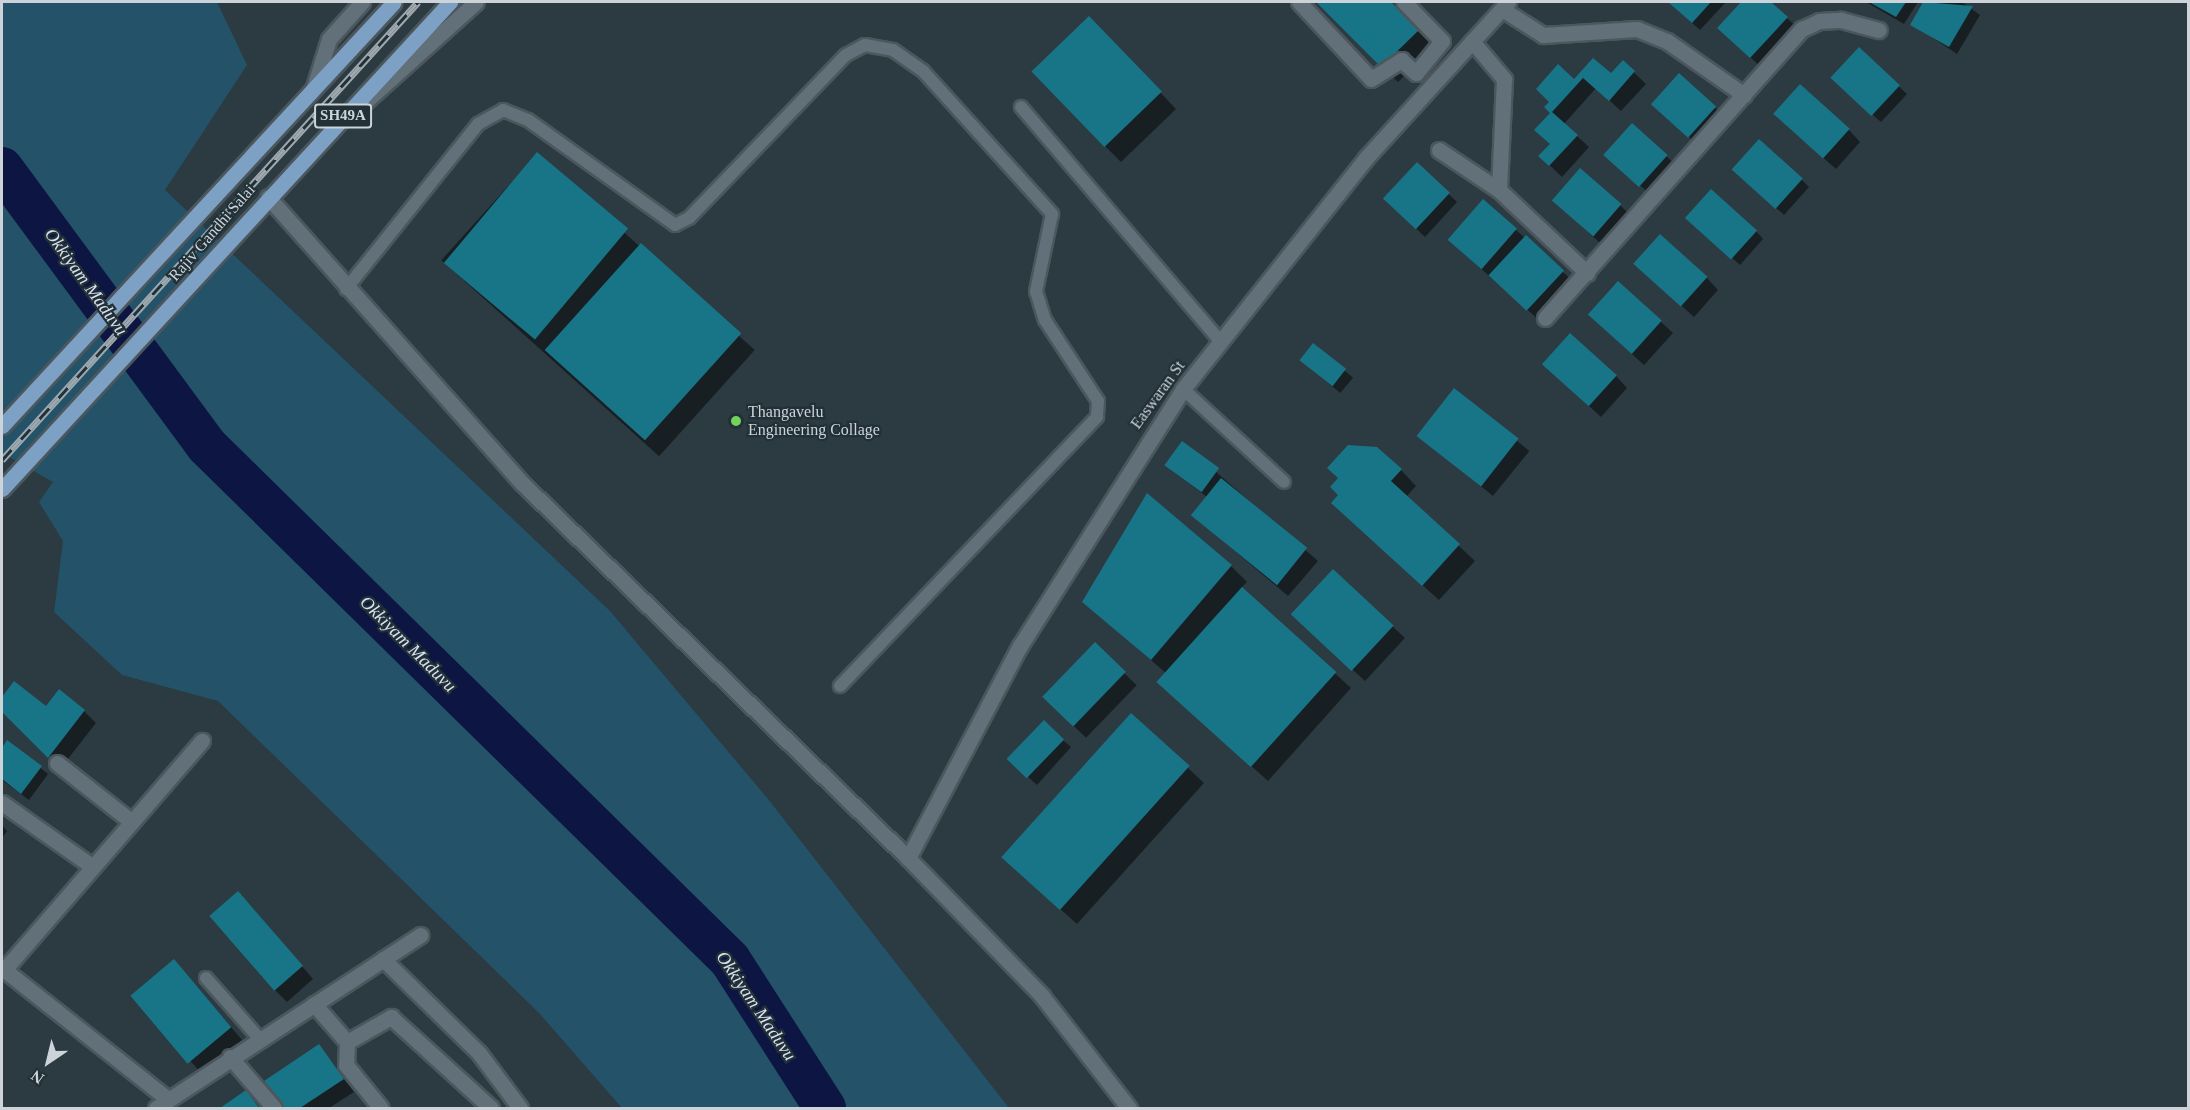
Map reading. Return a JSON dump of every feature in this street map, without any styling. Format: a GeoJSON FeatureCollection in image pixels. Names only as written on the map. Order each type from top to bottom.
{"type":"FeatureCollection","features":[{"type":"Feature","properties":{"kind":"main road","name":"Rajiv Gandhi Salai"},"geometry":{"type":"LineString","coordinates":[[2,426],[207,200],[394,2]]}},
{"type":"Feature","properties":{"kind":"main road","name":"Rajiv Gandhi Salai"},"geometry":{"type":"LineString","coordinates":[[2,489],[240,233],[268,197],[450,2]]}},
{"type":"Feature","properties":{"kind":"street"},"geometry":{"type":"LineString","coordinates":[[314,87],[329,39],[362,2]]}},
{"type":"Feature","properties":{"kind":"street"},"geometry":{"type":"LineString","coordinates":[[305,158],[476,2]]}},
{"type":"Feature","properties":{"kind":"street"},"geometry":{"type":"LineString","coordinates":[[1299,2],[1371,79],[1401,60],[1416,73],[1442,41],[1404,2]]}},
{"type":"Feature","properties":{"kind":"street"},"geometry":{"type":"LineString","coordinates":[[1505,5],[1543,35],[1637,29],[1667,41],[1744,95]]}},
{"type":"Feature","properties":{"kind":"street","name":"Easwaran St"},"geometry":{"type":"LineString","coordinates":[[908,858],[1020,646],[1183,389],[1366,158],[1505,5]]}},
{"type":"Feature","properties":{"kind":"street"},"geometry":{"type":"LineString","coordinates":[[1545,318],[1802,29],[1819,21],[1841,20],[1879,30]]}},
{"type":"Feature","properties":{"kind":"street"},"geometry":{"type":"LineString","coordinates":[[1472,41],[1504,79],[1499,190]]}},
{"type":"Feature","properties":{"kind":"street"},"geometry":{"type":"LineString","coordinates":[[1434,50],[1450,65]]}},
{"type":"Feature","properties":{"kind":"street"},"geometry":{"type":"LineString","coordinates":[[1439,150],[1499,190],[1587,273]]}},
{"type":"Feature","properties":{"kind":"street"},"geometry":{"type":"LineString","coordinates":[[268,197],[346,289],[523,484],[908,858],[1042,996],[1129,1108]]}},
{"type":"Feature","properties":{"kind":"street"},"geometry":{"type":"LineString","coordinates":[[202,741],[3,969],[162,1104],[258,1037],[314,1004],[420,935]]}},
{"type":"Feature","properties":{"kind":"street"},"geometry":{"type":"LineString","coordinates":[[57,763],[132,822]]}},
{"type":"Feature","properties":{"kind":"street"},"geometry":{"type":"LineString","coordinates":[[2,803],[93,867]]}},
{"type":"Feature","properties":{"kind":"street"},"geometry":{"type":"LineString","coordinates":[[383,959],[479,1053],[520,1108]]}},
{"type":"Feature","properties":{"kind":"street"},"geometry":{"type":"LineString","coordinates":[[314,1004],[347,1042],[345,1065],[381,1108]]}},
{"type":"Feature","properties":{"kind":"street"},"geometry":{"type":"LineString","coordinates":[[347,1042],[391,1017],[491,1108]]}},
{"type":"Feature","properties":{"kind":"street"},"geometry":{"type":"LineString","coordinates":[[230,1057],[274,1108]]}},
{"type":"Feature","properties":{"kind":"lane"},"geometry":{"type":"LineString","coordinates":[[346,289],[478,124],[503,110],[528,120],[675,225],[689,218],[846,55],[865,45],[893,50],[923,71],[1052,214],[1035,291],[1045,320],[1098,401],[1097,417],[840,686]]}},
{"type":"Feature","properties":{"kind":"lane"},"geometry":{"type":"LineString","coordinates":[[1021,106],[1220,341]]}},
{"type":"Feature","properties":{"kind":"lane"},"geometry":{"type":"LineString","coordinates":[[1183,389],[1284,482]]}},
{"type":"Feature","properties":{"kind":"lane"},"geometry":{"type":"LineString","coordinates":[[206,978],[258,1037]]}},
{"type":"Feature","properties":{"kind":"shaded area"},"geometry":{"type":"Polygon","coordinates":[[[2,2],[217,2],[247,65],[165,190],[610,611],[768,799],[1009,1108],[622,1108],[539,1013],[218,701],[122,675],[54,612],[63,541],[39,502],[53,482],[2,453],[2,2]]]}},
{"type":"Feature","properties":{"kind":"building"},"geometry":{"type":"Polygon","coordinates":[[[1316,2],[1391,2],[1419,30],[1381,67],[1316,2]]]}},
{"type":"Feature","properties":{"kind":"building"},"geometry":{"type":"Polygon","coordinates":[[[1668,2],[1711,2],[1692,23],[1668,2]]]}},
{"type":"Feature","properties":{"kind":"building"},"geometry":{"type":"Polygon","coordinates":[[[1741,2],[1771,2],[1788,17],[1750,58],[1717,28],[1741,2]]]}},
{"type":"Feature","properties":{"kind":"building"},"geometry":{"type":"Polygon","coordinates":[[[1869,2],[1906,2],[1896,17],[1869,2]]]}},
{"type":"Feature","properties":{"kind":"building"},"geometry":{"type":"Polygon","coordinates":[[[1923,2],[1973,6],[1949,47],[1910,25],[1923,2]]]}},
{"type":"Feature","properties":{"kind":"building"},"geometry":{"type":"Polygon","coordinates":[[[1089,16],[1162,92],[1104,147],[1031,72],[1089,16]]]}},
{"type":"Feature","properties":{"kind":"building"},"geometry":{"type":"Polygon","coordinates":[[[1859,47],[1900,85],[1871,116],[1830,78],[1859,47]]]}},
{"type":"Feature","properties":{"kind":"building"},"geometry":{"type":"Polygon","coordinates":[[[1593,58],[1611,73],[1623,60],[1635,71],[1609,101],[1583,78],[1552,112],[1578,135],[1549,166],[1538,156],[1550,144],[1534,130],[1550,113],[1544,107],[1549,102],[1536,89],[1558,64],[1574,79],[1593,58]]]}},
{"type":"Feature","properties":{"kind":"building"},"geometry":{"type":"Polygon","coordinates":[[[1679,73],[1716,106],[1688,138],[1651,104],[1679,73]]]}},
{"type":"Feature","properties":{"kind":"building"},"geometry":{"type":"Polygon","coordinates":[[[1800,84],[1850,129],[1823,159],[1773,114],[1800,84]]]}},
{"type":"Feature","properties":{"kind":"building"},"geometry":{"type":"Polygon","coordinates":[[[1632,123],[1668,155],[1639,187],[1603,155],[1632,123]]]}},
{"type":"Feature","properties":{"kind":"building"},"geometry":{"type":"Polygon","coordinates":[[[1759,139],[1803,178],[1775,209],[1732,169],[1759,139]]]}},
{"type":"Feature","properties":{"kind":"building"},"geometry":{"type":"Polygon","coordinates":[[[537,152],[628,228],[535,340],[444,263],[537,152]]]}},
{"type":"Feature","properties":{"kind":"building"},"geometry":{"type":"Polygon","coordinates":[[[1417,162],[1450,193],[1416,229],[1383,199],[1417,162]]]}},
{"type":"Feature","properties":{"kind":"building"},"geometry":{"type":"Polygon","coordinates":[[[1580,168],[1622,204],[1593,237],[1552,200],[1580,168]]]}},
{"type":"Feature","properties":{"kind":"building"},"geometry":{"type":"Polygon","coordinates":[[[1711,189],[1757,230],[1731,259],[1685,218],[1711,189]]]}},
{"type":"Feature","properties":{"kind":"building"},"geometry":{"type":"Polygon","coordinates":[[[1483,199],[1517,229],[1482,269],[1448,240],[1483,199]]]}},
{"type":"Feature","properties":{"kind":"building"},"geometry":{"type":"Polygon","coordinates":[[[1660,234],[1708,277],[1681,307],[1633,264],[1660,234]]]}},
{"type":"Feature","properties":{"kind":"building"},"geometry":{"type":"Polygon","coordinates":[[[1526,235],[1564,270],[1527,311],[1488,275],[1526,235]]]}},
{"type":"Feature","properties":{"kind":"building"},"geometry":{"type":"Polygon","coordinates":[[[641,243],[741,333],[645,440],[545,350],[641,243]]]}},
{"type":"Feature","properties":{"kind":"building"},"geometry":{"type":"Polygon","coordinates":[[[1618,281],[1662,320],[1632,354],[1588,314],[1618,281]]]}},
{"type":"Feature","properties":{"kind":"building"},"geometry":{"type":"Polygon","coordinates":[[[1570,333],[1617,375],[1589,406],[1542,364],[1570,333]]]}},
{"type":"Feature","properties":{"kind":"building"},"geometry":{"type":"Polygon","coordinates":[[[1313,343],[1346,369],[1333,386],[1299,360],[1313,343]]]}},
{"type":"Feature","properties":{"kind":"building"},"geometry":{"type":"Polygon","coordinates":[[[1454,388],[1519,438],[1481,487],[1416,436],[1454,388]]]}},
{"type":"Feature","properties":{"kind":"building"},"geometry":{"type":"Polygon","coordinates":[[[1182,441],[1219,468],[1202,492],[1164,465],[1182,441]]]}},
{"type":"Feature","properties":{"kind":"building"},"geometry":{"type":"Polygon","coordinates":[[[1348,445],[1377,447],[1402,469],[1391,481],[1460,544],[1422,586],[1331,503],[1338,495],[1330,487],[1338,478],[1327,468],[1348,445]]]}},
{"type":"Feature","properties":{"kind":"building"},"geometry":{"type":"Polygon","coordinates":[[[1221,478],[1307,548],[1277,585],[1191,515],[1221,478]]]}},
{"type":"Feature","properties":{"kind":"building"},"geometry":{"type":"Polygon","coordinates":[[[1147,493],[1232,565],[1151,660],[1082,602],[1147,493]]]}},
{"type":"Feature","properties":{"kind":"building"},"geometry":{"type":"Polygon","coordinates":[[[1333,569],[1394,626],[1351,671],[1291,614],[1333,569]]]}},
{"type":"Feature","properties":{"kind":"building"},"geometry":{"type":"Polygon","coordinates":[[[1242,587],[1336,672],[1251,767],[1156,682],[1242,587]]]}},
{"type":"Feature","properties":{"kind":"building"},"geometry":{"type":"Polygon","coordinates":[[[1095,642],[1126,672],[1073,727],[1042,697],[1095,642]]]}},
{"type":"Feature","properties":{"kind":"building"},"geometry":{"type":"Polygon","coordinates":[[[14,681],[46,706],[59,689],[85,710],[48,758],[2,712],[2,697],[14,681]]]}},
{"type":"Feature","properties":{"kind":"building"},"geometry":{"type":"Polygon","coordinates":[[[1131,713],[1190,766],[1060,910],[1001,857],[1131,713]]]}},
{"type":"Feature","properties":{"kind":"building"},"geometry":{"type":"Polygon","coordinates":[[[1044,720],[1064,739],[1027,778],[1006,759],[1044,720]]]}},
{"type":"Feature","properties":{"kind":"building"},"geometry":{"type":"Polygon","coordinates":[[[7,740],[42,766],[21,794],[2,779],[2,748],[7,740]]]}},
{"type":"Feature","properties":{"kind":"building"},"geometry":{"type":"Polygon","coordinates":[[[238,891],[303,966],[274,991],[209,916],[238,891]]]}},
{"type":"Feature","properties":{"kind":"building"},"geometry":{"type":"Polygon","coordinates":[[[174,959],[231,1027],[188,1064],[130,996],[174,959]]]}},
{"type":"Feature","properties":{"kind":"building"},"geometry":{"type":"Polygon","coordinates":[[[319,1044],[344,1079],[300,1108],[283,1108],[264,1081],[319,1044]]]}},
{"type":"Feature","properties":{"kind":"building"},"geometry":{"type":"Polygon","coordinates":[[[246,1090],[259,1108],[220,1108],[246,1090]]]}},
{"type":"Feature","properties":{"kind":"waterway","name":"Okkiyam Maduvu"},"geometry":{"type":"LineString","coordinates":[[2,168],[207,446],[730,960],[825,1108]]}},
{"type":"Feature","properties":{"kind":"railway"},"geometry":{"type":"LineString","coordinates":[[2,460],[418,2]]}},
{"type":"Feature","properties":{"kind":"place","name":"Thangavelu Engineering Collage"},"geometry":{"type":"Point","coordinates":[736,421]}}]}
